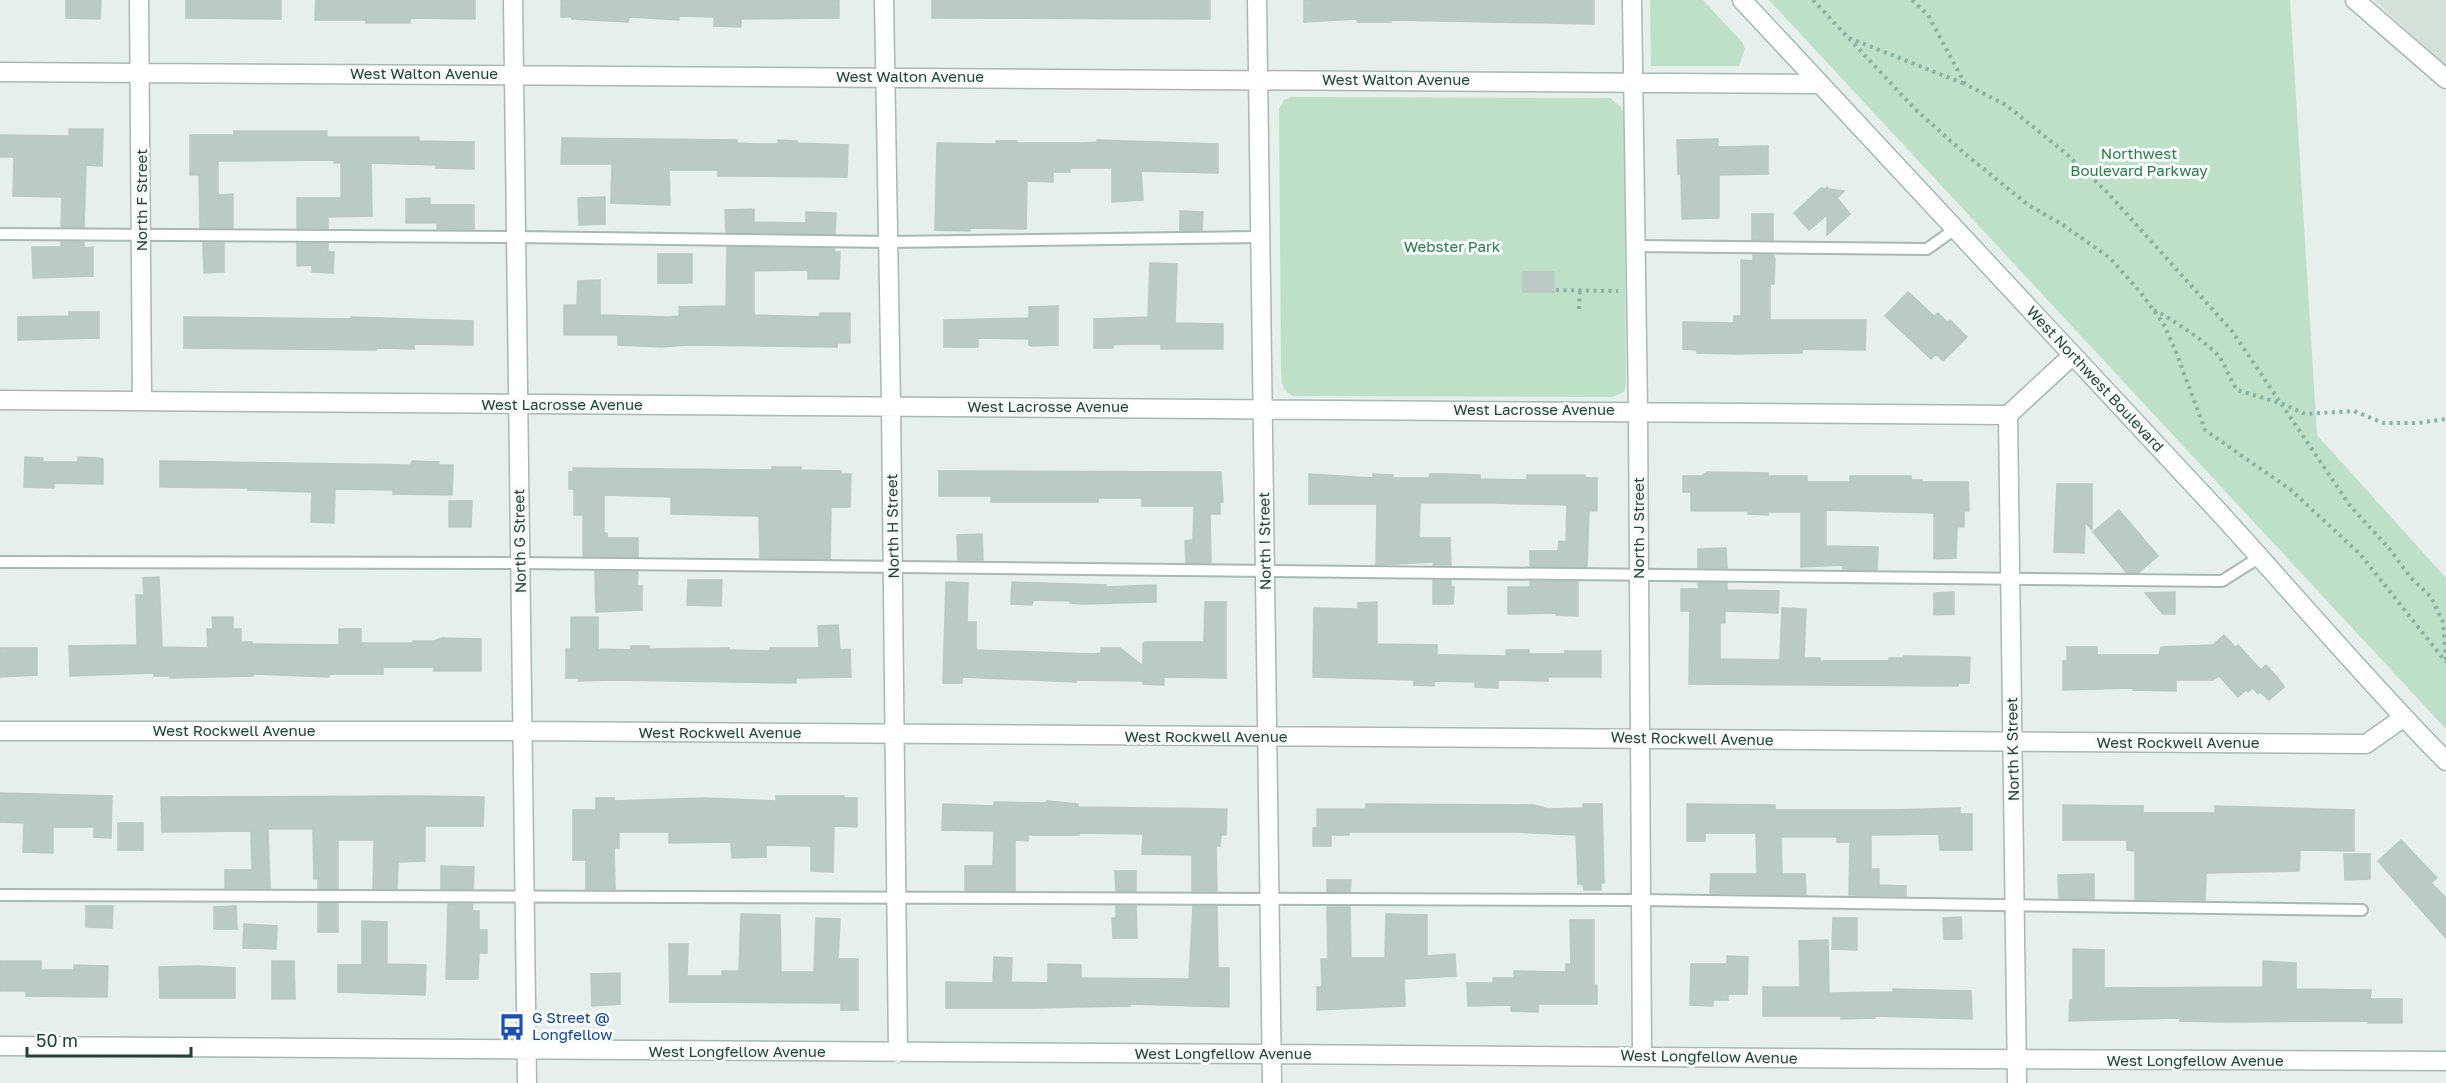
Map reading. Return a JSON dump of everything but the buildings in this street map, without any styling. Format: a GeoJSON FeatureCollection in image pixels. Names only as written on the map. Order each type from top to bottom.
{"type":"FeatureCollection","features":[{"type":"Feature","properties":{"kind":"street","name":"North F Street"},"geometry":{"type":"LineString","coordinates":[[139,0],[142,400]]}},
{"type":"Feature","properties":{"kind":"street","name":"North G Street"},"geometry":{"type":"LineString","coordinates":[[513,0],[527,1083]]}},
{"type":"Feature","properties":{"kind":"street","name":"North H Street"},"geometry":{"type":"LineString","coordinates":[[884,0],[898,1053]]}},
{"type":"Feature","properties":{"kind":"street","name":"North I Street"},"geometry":{"type":"LineString","coordinates":[[1257,0],[1272,1083]]}},
{"type":"Feature","properties":{"kind":"street","name":"North J Street"},"geometry":{"type":"LineString","coordinates":[[1632,0],[1638,411],[1642,1057]]}},
{"type":"Feature","properties":{"kind":"street","name":"West Northwest Boulevard"},"geometry":{"type":"LineString","coordinates":[[1742,0],[2073,354],[2260,557],[2403,718],[2446,761]]}},
{"type":"Feature","properties":{"kind":"street"},"geometry":{"type":"LineString","coordinates":[[2355,0],[2446,79]]}},
{"type":"Feature","properties":{"kind":"street","name":"West Walton Avenue"},"geometry":{"type":"LineString","coordinates":[[0,72],[1820,84]]}},
{"type":"Feature","properties":{"kind":"street"},"geometry":{"type":"LineString","coordinates":[[2008,415],[2073,354]]}},
{"type":"Feature","properties":{"kind":"street","name":"West Lacrosse Avenue"},"geometry":{"type":"LineString","coordinates":[[0,400],[2008,415]]}},
{"type":"Feature","properties":{"kind":"street","name":"North K Street"},"geometry":{"type":"LineString","coordinates":[[2008,415],[2017,1083]]}},
{"type":"Feature","properties":{"kind":"street","name":"West Rockwell Avenue"},"geometry":{"type":"LineString","coordinates":[[0,731],[524,731],[2366,744],[2403,718]]}},
{"type":"Feature","properties":{"kind":"street","name":"West Longfellow Avenue"},"geometry":{"type":"LineString","coordinates":[[0,1046],[526,1052],[1272,1054],[2017,1061],[2446,1061]]}},
{"type":"Feature","properties":{"kind":"lane"},"geometry":{"type":"LineString","coordinates":[[1636,246],[1926,249],[1955,229]]}},
{"type":"Feature","properties":{"kind":"lane"},"geometry":{"type":"LineString","coordinates":[[0,234],[889,242],[1260,237]]}},
{"type":"Feature","properties":{"kind":"lane"},"geometry":{"type":"LineString","coordinates":[[0,562],[520,563],[2222,581],[2260,557]]}},
{"type":"Feature","properties":{"kind":"lane"},"geometry":{"type":"LineString","coordinates":[[0,896],[1641,900],[2362,910]]}},
{"type":"Feature","properties":{"kind":"path"},"geometry":{"type":"LineString","coordinates":[[1813,0],[1914,108],[1964,153],[2027,204],[2063,225],[2110,258],[2163,323],[2205,430],[2291,490],[2360,554],[2446,662]]}},
{"type":"Feature","properties":{"kind":"path"},"geometry":{"type":"LineString","coordinates":[[1912,0],[1929,15],[1965,84]]}},
{"type":"Feature","properties":{"kind":"path"},"geometry":{"type":"LineString","coordinates":[[1847,36],[1965,84],[2006,105],[2063,151],[2106,191],[2232,331],[2350,507],[2389,548],[2411,579],[2431,597],[2443,622],[2446,662]]}},
{"type":"Feature","properties":{"kind":"path"},"geometry":{"type":"LineString","coordinates":[[1556,290],[1636,291]]}},
{"type":"Feature","properties":{"kind":"path"},"geometry":{"type":"LineString","coordinates":[[1579,309],[1580,290]]}},
{"type":"Feature","properties":{"kind":"path"},"geometry":{"type":"LineString","coordinates":[[2153,310],[2172,319],[2185,331],[2205,343],[2221,359],[2237,390],[2283,404],[2305,414],[2354,411],[2383,423],[2418,423],[2446,419]]}},
{"type":"Feature","properties":{"kind":"shaded area"},"geometry":{"type":"Polygon","coordinates":[[[2374,0],[2446,0],[2446,66],[2374,0]]]}},
{"type":"Feature","properties":{"kind":"green space"},"geometry":{"type":"Polygon","coordinates":[[[1650,0],[1703,0],[1742,42],[1745,49],[1739,66],[1651,66],[1650,0]]]}},
{"type":"Feature","properties":{"kind":"green space","name":"Northwest Boulevard Parkway"},"geometry":{"type":"Polygon","coordinates":[[[1769,0],[2290,0],[2317,435],[2446,578],[2446,729],[1769,0]]]}},
{"type":"Feature","properties":{"kind":"green space","name":"Webster Park"},"geometry":{"type":"Polygon","coordinates":[[[1291,97],[1610,98],[1621,107],[1624,114],[1626,386],[1624,392],[1613,397],[1293,396],[1289,394],[1282,384],[1281,367],[1279,109],[1284,100],[1291,97]]]}},
{"type":"Feature","properties":{"kind":"place","name":"G Street @ Longfellow"},"geometry":{"type":"Point","coordinates":[512,1027]}}]}
